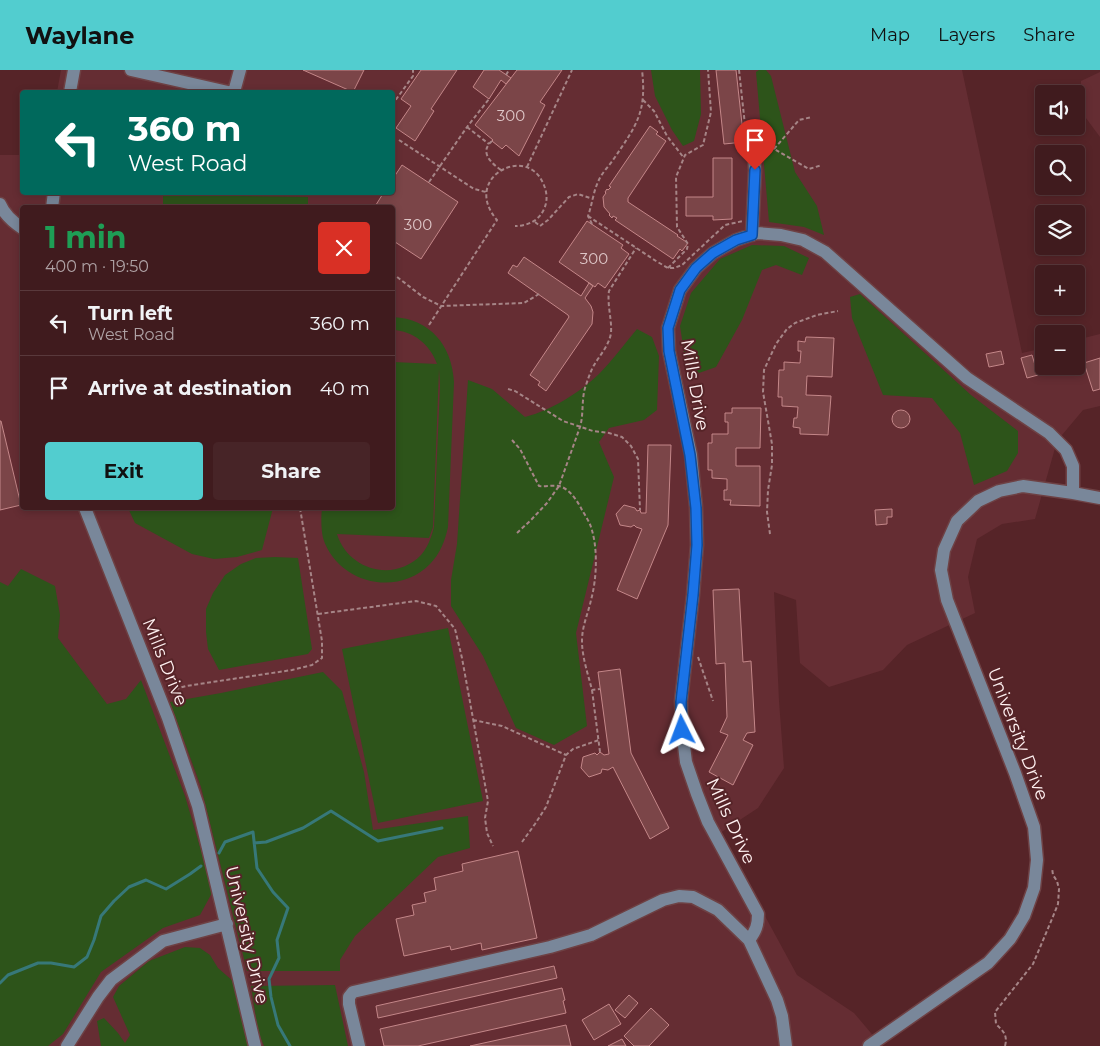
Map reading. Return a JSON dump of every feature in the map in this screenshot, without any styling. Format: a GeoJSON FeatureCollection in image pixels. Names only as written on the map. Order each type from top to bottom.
{"type":"FeatureCollection","features":[{"type":"Feature","properties":{"kind":"street"},"geometry":{"type":"LineString","coordinates":[[70,90],[74,70]]}},
{"type":"Feature","properties":{"kind":"street"},"geometry":{"type":"LineString","coordinates":[[131,70],[219,90]]}},
{"type":"Feature","properties":{"kind":"street"},"geometry":{"type":"LineString","coordinates":[[235,90],[240,70]]}},
{"type":"Feature","properties":{"kind":"street"},"geometry":{"type":"LineString","coordinates":[[752,134],[755,170],[752,235]]}},
{"type":"Feature","properties":{"kind":"street"},"geometry":{"type":"LineString","coordinates":[[0,204],[20,226]]}},
{"type":"Feature","properties":{"kind":"street","name":"Mills Drive"},"geometry":{"type":"LineString","coordinates":[[749,940],[756,932],[758,914],[708,822],[696,794],[686,762],[682,730],[681,702],[697,545],[696,508],[690,455],[669,351],[668,328],[680,290],[696,268],[713,253],[736,240],[757,233],[803,240],[824,252],[967,378],[1049,433],[1066,450],[1072,466],[1073,493]]}},
{"type":"Feature","properties":{"kind":"street","name":"University Drive"},"geometry":{"type":"LineString","coordinates":[[869,1046],[988,963],[1010,939],[1024,916],[1034,888],[1037,860],[1034,827],[1015,772],[947,600],[941,570],[944,550],[957,522],[978,501],[999,490],[1024,486],[1100,498]]}},
{"type":"Feature","properties":{"kind":"street","name":"Mills Drive"},"geometry":{"type":"LineString","coordinates":[[86,510],[168,718],[195,797],[205,833]]}},
{"type":"Feature","properties":{"kind":"street","name":"University Drive"},"geometry":{"type":"LineString","coordinates":[[205,833],[255,1046]]}},
{"type":"Feature","properties":{"kind":"street"},"geometry":{"type":"LineString","coordinates":[[359,1046],[349,1004],[349,996],[353,992],[550,947],[591,935],[663,900],[679,896],[694,897],[718,910],[749,940],[777,1000],[782,1016],[786,1046]]}},
{"type":"Feature","properties":{"kind":"street"},"geometry":{"type":"LineString","coordinates":[[67,1046],[111,980],[163,941],[227,924]]}},
{"type":"Feature","properties":{"kind":"path"},"geometry":{"type":"LineString","coordinates":[[395,102],[413,76],[414,70]]}},
{"type":"Feature","properties":{"kind":"path"},"geometry":{"type":"LineString","coordinates":[[506,75],[510,70]]}},
{"type":"Feature","properties":{"kind":"path"},"geometry":{"type":"LineString","coordinates":[[527,167],[572,70]]}},
{"type":"Feature","properties":{"kind":"path"},"geometry":{"type":"LineString","coordinates":[[592,224],[588,216],[598,182],[638,122],[643,100],[642,70]]}},
{"type":"Feature","properties":{"kind":"path"},"geometry":{"type":"LineString","coordinates":[[668,268],[687,249],[688,244],[677,227],[676,177],[685,155],[703,145],[711,112],[708,70]]}},
{"type":"Feature","properties":{"kind":"path"},"geometry":{"type":"LineString","coordinates":[[739,70],[746,128],[747,132],[752,134]]}},
{"type":"Feature","properties":{"kind":"path"},"geometry":{"type":"LineString","coordinates":[[429,182],[489,98]]}},
{"type":"Feature","properties":{"kind":"path"},"geometry":{"type":"LineString","coordinates":[[643,100],[654,111],[667,136],[684,158]]}},
{"type":"Feature","properties":{"kind":"path"},"geometry":{"type":"LineString","coordinates":[[774,149],[799,120],[812,117]]}},
{"type":"Feature","properties":{"kind":"path"},"geometry":{"type":"LineString","coordinates":[[467,127],[489,144]]}},
{"type":"Feature","properties":{"kind":"path"},"geometry":{"type":"LineString","coordinates":[[399,140],[474,189],[486,192]]}},
{"type":"Feature","properties":{"kind":"path"},"geometry":{"type":"LineString","coordinates":[[492,141],[486,150],[487,156],[501,170]]}},
{"type":"Feature","properties":{"kind":"path"},"geometry":{"type":"LineString","coordinates":[[761,150],[774,149],[809,169],[822,165]]}},
{"type":"Feature","properties":{"kind":"path"},"geometry":{"type":"LineString","coordinates":[[429,326],[497,220],[490,211],[487,202],[486,192],[488,183],[501,170],[512,166],[527,167],[537,173],[543,181],[546,190],[546,200],[540,216],[527,224],[515,226]]}},
{"type":"Feature","properties":{"kind":"path"},"geometry":{"type":"LineString","coordinates":[[534,221],[540,226],[569,197],[578,194],[593,199]]}},
{"type":"Feature","properties":{"kind":"path"},"geometry":{"type":"LineString","coordinates":[[588,216],[668,268],[682,265],[725,225],[753,221]]}},
{"type":"Feature","properties":{"kind":"path"},"geometry":{"type":"LineString","coordinates":[[517,533],[547,503],[559,486],[583,418],[584,388],[592,368],[607,345],[611,335],[609,291],[636,248]]}},
{"type":"Feature","properties":{"kind":"path"},"geometry":{"type":"LineString","coordinates":[[395,275],[423,297],[441,306],[524,303],[539,294]]}},
{"type":"Feature","properties":{"kind":"path"},"geometry":{"type":"LineString","coordinates":[[770,534],[767,512],[772,465],[772,444],[763,392],[764,370],[776,344],[787,329],[795,323],[838,311]]}},
{"type":"Feature","properties":{"kind":"path"},"geometry":{"type":"LineString","coordinates":[[508,388],[516,391],[563,421],[593,431],[622,437],[632,446],[638,458],[640,510]]}},
{"type":"Feature","properties":{"kind":"path"},"geometry":{"type":"LineString","coordinates":[[512,440],[520,449],[539,486],[559,486],[565,489],[577,501],[590,526],[595,543],[596,568],[592,597],[584,623],[582,642],[592,690],[600,740],[600,752]]}},
{"type":"Feature","properties":{"kind":"path"},"geometry":{"type":"LineString","coordinates":[[159,694],[186,686],[292,670],[312,665],[322,658],[322,641],[300,510]]}},
{"type":"Feature","properties":{"kind":"path"},"geometry":{"type":"LineString","coordinates":[[318,614],[416,601],[436,606],[455,629],[488,801],[485,818],[487,833],[493,846]]}},
{"type":"Feature","properties":{"kind":"path"},"geometry":{"type":"LineString","coordinates":[[696,651],[713,700]]}},
{"type":"Feature","properties":{"kind":"path"},"geometry":{"type":"LineString","coordinates":[[592,690],[600,689]]}},
{"type":"Feature","properties":{"kind":"path"},"geometry":{"type":"LineString","coordinates":[[473,720],[502,726],[566,756]]}},
{"type":"Feature","properties":{"kind":"path"},"geometry":{"type":"LineString","coordinates":[[522,842],[546,806],[566,756],[573,749],[600,740]]}},
{"type":"Feature","properties":{"kind":"path"},"geometry":{"type":"LineString","coordinates":[[1005,1046],[1004,1032],[996,1024],[995,1012],[1033,964],[1058,904],[1059,889],[1052,868]]}},
{"type":"Feature","properties":{"kind":"shaded area"},"geometry":{"type":"Polygon","coordinates":[[[61,70],[962,70],[1022,353],[1035,350],[1035,375],[1085,375],[1085,338],[1100,334],[1100,406],[1083,410],[1057,441],[1035,519],[1002,524],[977,539],[968,577],[975,613],[907,645],[883,670],[829,687],[800,663],[796,600],[774,592],[784,768],[758,808],[720,833],[797,975],[854,1013],[882,1046],[0,1046],[0,155],[20,155],[20,195],[395,195],[395,90],[57,90],[61,70]]]}},
{"type":"Feature","properties":{"kind":"shaded area"},"geometry":{"type":"Polygon","coordinates":[[[1100,72],[1100,137],[1085,117],[1085,85],[1081,85],[1081,81],[1100,72]]]}},
{"type":"Feature","properties":{"kind":"green space"},"geometry":{"type":"Polygon","coordinates":[[[651,70],[700,70],[701,114],[694,141],[683,146],[672,130],[655,96],[651,70]]]}},
{"type":"Feature","properties":{"kind":"green space"},"geometry":{"type":"Polygon","coordinates":[[[766,70],[771,76],[795,172],[817,206],[824,235],[804,227],[769,222],[756,72],[766,70]]]}},
{"type":"Feature","properties":{"kind":"green space"},"geometry":{"type":"Polygon","coordinates":[[[163,195],[308,197],[308,205],[163,205],[163,195]]]}},
{"type":"Feature","properties":{"kind":"green space"},"geometry":{"type":"Polygon","coordinates":[[[752,245],[784,246],[809,258],[802,275],[776,265],[762,270],[742,320],[716,367],[699,373],[685,359],[680,326],[691,293],[720,259],[752,245]]]}},
{"type":"Feature","properties":{"kind":"green space"},"geometry":{"type":"Polygon","coordinates":[[[860,294],[971,395],[1018,431],[1018,453],[1007,471],[974,485],[960,433],[932,398],[883,395],[852,318],[850,297],[860,294]]]}},
{"type":"Feature","properties":{"kind":"green space"},"geometry":{"type":"Polygon","coordinates":[[[395,317],[418,323],[428,329],[437,336],[444,346],[452,369],[454,382],[448,527],[439,552],[430,564],[417,574],[401,581],[385,583],[369,581],[354,575],[341,566],[330,553],[323,538],[321,515],[322,510],[395,510],[395,362],[437,364],[430,350],[420,340],[395,330],[395,317]],[[439,369],[433,527],[429,538],[337,534],[351,556],[361,564],[385,570],[398,569],[410,564],[421,555],[426,549],[434,527],[440,386],[439,369]]]}},
{"type":"Feature","properties":{"kind":"green space"},"geometry":{"type":"Polygon","coordinates":[[[637,329],[652,337],[659,356],[657,410],[644,420],[609,428],[599,442],[614,477],[576,633],[587,726],[554,745],[516,728],[483,656],[451,606],[451,580],[457,544],[468,380],[492,389],[525,417],[535,414],[565,400],[583,388],[604,369],[637,329]]]}},
{"type":"Feature","properties":{"kind":"green space"},"geometry":{"type":"Polygon","coordinates":[[[129,510],[272,510],[262,550],[237,557],[214,559],[192,554],[135,523],[129,510]]]}},
{"type":"Feature","properties":{"kind":"green space"},"geometry":{"type":"Polygon","coordinates":[[[256,558],[298,558],[312,649],[308,654],[219,670],[208,649],[206,632],[206,609],[213,593],[225,575],[241,564],[256,558]]]}},
{"type":"Feature","properties":{"kind":"green space"},"geometry":{"type":"Polygon","coordinates":[[[21,569],[55,586],[60,615],[58,638],[107,704],[126,699],[141,680],[185,796],[213,891],[200,915],[163,928],[101,972],[63,1034],[48,1046],[0,1046],[0,582],[8,586],[21,569]]]}},
{"type":"Feature","properties":{"kind":"green space"},"geometry":{"type":"Polygon","coordinates":[[[448,628],[483,801],[378,823],[342,649],[448,628]]]}},
{"type":"Feature","properties":{"kind":"green space"},"geometry":{"type":"Polygon","coordinates":[[[323,672],[342,691],[364,772],[373,830],[468,816],[470,848],[438,857],[355,936],[340,960],[340,971],[247,971],[201,787],[170,702],[323,672]]]}},
{"type":"Feature","properties":{"kind":"green space"},"geometry":{"type":"Polygon","coordinates":[[[185,947],[200,948],[210,955],[218,968],[234,982],[252,1046],[101,1046],[97,1021],[104,1018],[125,1043],[130,1035],[113,997],[119,986],[149,961],[185,947]]]}},
{"type":"Feature","properties":{"kind":"green space"},"geometry":{"type":"Polygon","coordinates":[[[335,985],[348,1046],[264,1046],[258,1031],[251,986],[335,985]]]}},
{"type":"Feature","properties":{"kind":"building"},"geometry":{"type":"Polygon","coordinates":[[[303,70],[364,70],[354,90],[348,90],[303,70]]]}},
{"type":"Feature","properties":{"kind":"building"},"geometry":{"type":"Polygon","coordinates":[[[421,70],[457,70],[431,109],[434,111],[415,141],[396,128],[411,106],[401,99],[421,70]]]}},
{"type":"Feature","properties":{"kind":"building"},"geometry":{"type":"Polygon","coordinates":[[[484,70],[499,70],[511,78],[506,84],[501,80],[489,99],[473,87],[484,70]]]}},
{"type":"Feature","properties":{"kind":"building"},"geometry":{"type":"Polygon","coordinates":[[[517,70],[562,70],[540,102],[545,105],[519,156],[506,145],[502,149],[475,125],[517,70]]]}},
{"type":"Feature","properties":{"kind":"building"},"geometry":{"type":"Polygon","coordinates":[[[716,70],[736,70],[744,142],[724,144],[716,70]]]}},
{"type":"Feature","properties":{"kind":"building"},"geometry":{"type":"Polygon","coordinates":[[[650,126],[658,132],[656,134],[666,141],[628,198],[628,202],[688,243],[682,251],[680,249],[673,259],[615,220],[617,218],[613,216],[612,218],[604,207],[603,197],[605,192],[611,187],[609,186],[650,126]]]}},
{"type":"Feature","properties":{"kind":"building"},"geometry":{"type":"Polygon","coordinates":[[[713,158],[732,158],[732,219],[713,220],[713,216],[686,216],[686,197],[713,197],[713,158]]]}},
{"type":"Feature","properties":{"kind":"building"},"geometry":{"type":"Polygon","coordinates":[[[402,165],[458,202],[421,259],[395,242],[395,205],[376,205],[382,195],[395,195],[395,176],[402,165]]]}},
{"type":"Feature","properties":{"kind":"building"},"geometry":{"type":"Polygon","coordinates":[[[587,221],[623,245],[621,248],[629,254],[605,288],[598,283],[595,287],[559,262],[587,221]]]}},
{"type":"Feature","properties":{"kind":"building"},"geometry":{"type":"Polygon","coordinates":[[[524,257],[581,296],[589,283],[593,286],[585,298],[593,312],[592,324],[546,391],[538,385],[540,382],[530,375],[569,317],[508,273],[513,265],[517,267],[524,257]]]}},
{"type":"Feature","properties":{"kind":"building"},"geometry":{"type":"Polygon","coordinates":[[[806,337],[834,338],[832,377],[807,376],[806,395],[831,396],[828,435],[800,434],[800,428],[793,427],[794,418],[797,418],[798,407],[782,406],[782,397],[778,397],[779,370],[784,370],[784,362],[800,363],[801,351],[798,351],[798,341],[805,342],[806,337]]]}},
{"type":"Feature","properties":{"kind":"building"},"geometry":{"type":"Polygon","coordinates":[[[1001,351],[1004,364],[989,367],[986,354],[1001,351]]]}},
{"type":"Feature","properties":{"kind":"building"},"geometry":{"type":"Polygon","coordinates":[[[1032,355],[1035,375],[1038,375],[1027,378],[1021,358],[1032,355]]]}},
{"type":"Feature","properties":{"kind":"building"},"geometry":{"type":"Polygon","coordinates":[[[1100,358],[1100,389],[1093,391],[1085,363],[1100,358]]]}},
{"type":"Feature","properties":{"kind":"building"},"geometry":{"type":"Polygon","coordinates":[[[732,408],[761,408],[760,448],[736,448],[736,466],[760,466],[760,506],[730,505],[731,500],[724,500],[724,490],[727,490],[727,479],[712,478],[712,470],[708,470],[708,443],[712,443],[712,434],[728,434],[728,422],[725,422],[725,413],[732,413],[732,408]]]}},
{"type":"Feature","properties":{"kind":"building"},"geometry":{"type":"Polygon","coordinates":[[[897,410],[905,410],[910,415],[908,426],[897,428],[892,423],[892,415],[897,410]]]}},
{"type":"Feature","properties":{"kind":"building"},"geometry":{"type":"Polygon","coordinates":[[[0,421],[1,421],[20,505],[0,510],[0,421]]]}},
{"type":"Feature","properties":{"kind":"building"},"geometry":{"type":"Polygon","coordinates":[[[648,445],[671,445],[668,525],[637,599],[617,590],[642,529],[634,525],[631,527],[620,525],[616,514],[624,505],[635,508],[637,511],[640,510],[641,513],[646,513],[648,445]]]}},
{"type":"Feature","properties":{"kind":"building"},"geometry":{"type":"Polygon","coordinates":[[[892,509],[892,517],[887,517],[887,524],[876,525],[875,510],[892,509]]]}},
{"type":"Feature","properties":{"kind":"building"},"geometry":{"type":"Polygon","coordinates":[[[739,589],[743,662],[751,661],[755,732],[747,733],[743,740],[753,745],[733,785],[709,772],[728,735],[720,732],[727,717],[725,663],[716,664],[713,590],[739,589]]]}},
{"type":"Feature","properties":{"kind":"building"},"geometry":{"type":"Polygon","coordinates":[[[620,669],[631,753],[669,828],[650,839],[613,767],[608,770],[602,769],[601,773],[589,777],[581,768],[583,757],[595,753],[597,755],[600,752],[604,755],[609,754],[598,672],[620,669]]]}},
{"type":"Feature","properties":{"kind":"building"},"geometry":{"type":"Polygon","coordinates":[[[518,851],[537,938],[482,950],[481,943],[451,950],[450,946],[404,956],[396,919],[414,915],[412,905],[426,902],[424,893],[436,890],[434,878],[463,871],[462,864],[518,851]]]}},
{"type":"Feature","properties":{"kind":"building"},"geometry":{"type":"Polygon","coordinates":[[[554,966],[557,978],[378,1018],[376,1006],[554,966]]]}},
{"type":"Feature","properties":{"kind":"building"},"geometry":{"type":"Polygon","coordinates":[[[562,988],[566,1013],[418,1046],[384,1046],[380,1029],[562,988]]]}},
{"type":"Feature","properties":{"kind":"building"},"geometry":{"type":"Polygon","coordinates":[[[629,995],[638,1003],[625,1018],[615,1010],[629,995]]]}},
{"type":"Feature","properties":{"kind":"building"},"geometry":{"type":"Polygon","coordinates":[[[609,1004],[621,1024],[594,1040],[582,1020],[609,1004]]]}},
{"type":"Feature","properties":{"kind":"building"},"geometry":{"type":"Polygon","coordinates":[[[651,1008],[669,1025],[649,1046],[634,1046],[624,1036],[651,1008]]]}},
{"type":"Feature","properties":{"kind":"building"},"geometry":{"type":"Polygon","coordinates":[[[566,1025],[571,1046],[470,1046],[566,1025]]]}},
{"type":"Feature","properties":{"kind":"building"},"geometry":{"type":"Polygon","coordinates":[[[622,1039],[626,1046],[608,1046],[622,1039]]]}},
{"type":"Feature","properties":{"kind":"waterway"},"geometry":{"type":"LineString","coordinates":[[254,843],[266,842],[303,828],[331,811],[378,841],[442,828]]}},
{"type":"Feature","properties":{"kind":"waterway"},"geometry":{"type":"LineString","coordinates":[[219,853],[225,842],[253,832],[257,868],[273,892],[288,908],[277,940],[279,958],[269,979],[278,1025],[290,1046]]}},
{"type":"Feature","properties":{"kind":"waterway"},"geometry":{"type":"LineString","coordinates":[[0,983],[8,975],[38,963],[74,967],[87,957],[101,916],[129,887],[146,880],[166,889],[201,866]]}},
{"type":"Feature","properties":{"kind":"route"},"geometry":{"type":"LineString","coordinates":[[682,730],[681,702],[697,545],[696,508],[690,455],[669,351],[668,328],[680,290],[696,268],[713,253],[736,240],[752,235],[755,170]]}}]}
